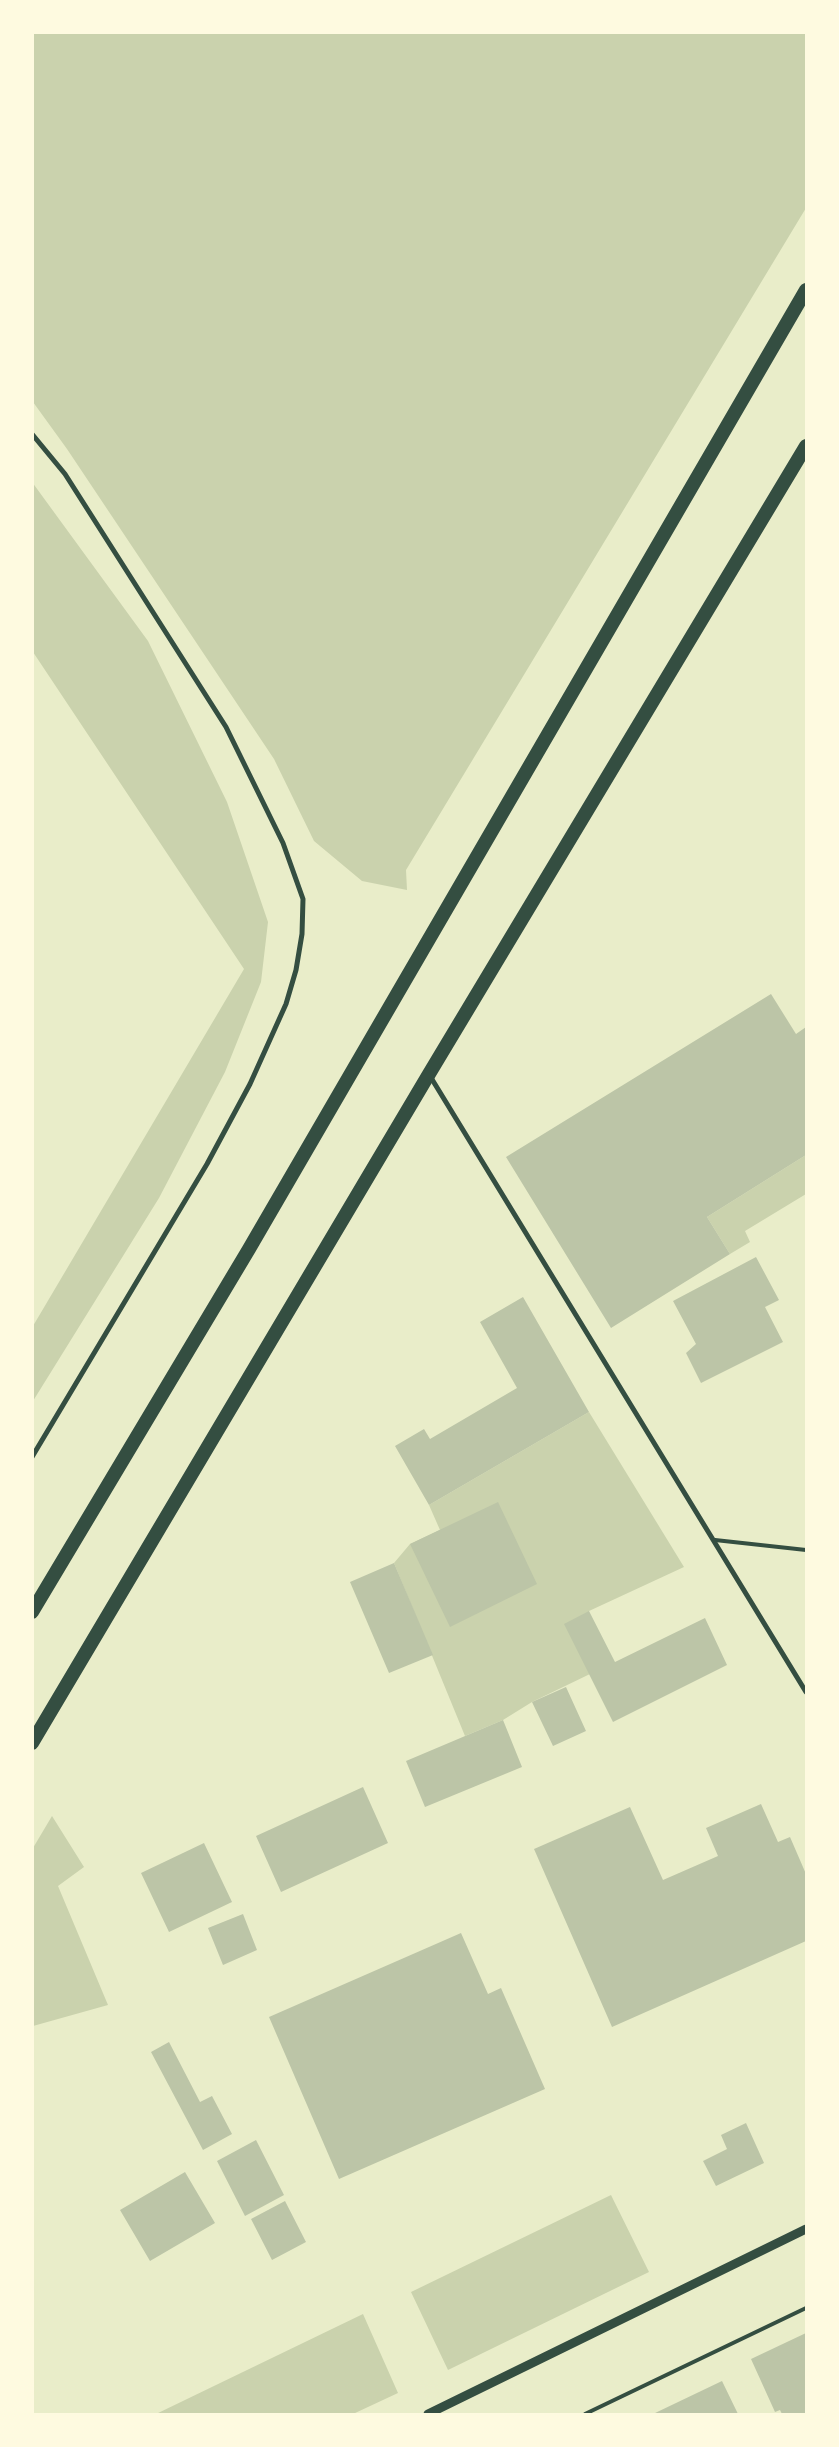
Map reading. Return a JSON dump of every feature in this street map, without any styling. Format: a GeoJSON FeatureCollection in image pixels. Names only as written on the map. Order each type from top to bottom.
{"type":"FeatureCollection","features":[{"type":"Feature","properties":{"kind":"highway"},"geometry":{"type":"LineString","coordinates":[[32,1612],[249,1249],[806,290]]}},
{"type":"Feature","properties":{"kind":"highway"},"geometry":{"type":"LineString","coordinates":[[32,1743],[429,1074],[806,446]]}},
{"type":"Feature","properties":{"kind":"street"},"geometry":{"type":"LineString","coordinates":[[32,434],[64,474],[226,727],[283,843],[303,899],[302,934],[296,970],[286,1004],[250,1084],[207,1164],[32,1457]]}},
{"type":"Feature","properties":{"kind":"street"},"geometry":{"type":"LineString","coordinates":[[429,1074],[806,1692]]}},
{"type":"Feature","properties":{"kind":"street"},"geometry":{"type":"LineString","coordinates":[[428,2414],[806,2229]]}},
{"type":"Feature","properties":{"kind":"lane"},"geometry":{"type":"LineString","coordinates":[[715,1540],[806,1550]]}},
{"type":"Feature","properties":{"kind":"lane"},"geometry":{"type":"LineString","coordinates":[[585,2414],[806,2308]]}},
{"type":"Feature","properties":{"kind":"green space"},"geometry":{"type":"Polygon","coordinates":[[[32,33],[806,33],[806,208],[406,870],[407,890],[362,881],[314,841],[274,759],[67,449],[33,402],[32,33]]]}},
{"type":"Feature","properties":{"kind":"green space"},"geometry":{"type":"Polygon","coordinates":[[[32,482],[148,641],[227,802],[268,922],[261,982],[225,1072],[159,1198],[33,1401],[33,1326],[244,969],[33,652],[32,482]]]}},
{"type":"Feature","properties":{"kind":"green space"},"geometry":{"type":"Polygon","coordinates":[[[806,1155],[806,1194],[745,1231],[750,1242],[730,1254],[707,1217],[806,1155]]]}},
{"type":"Feature","properties":{"kind":"green space"},"geometry":{"type":"Polygon","coordinates":[[[589,1412],[684,1567],[589,1611],[590,1674],[532,1702],[503,1720],[465,1736],[394,1563],[410,1544],[440,1530],[429,1505],[589,1412]]]}},
{"type":"Feature","properties":{"kind":"green space"},"geometry":{"type":"Polygon","coordinates":[[[52,1816],[84,1867],[58,1886],[108,2005],[33,2026],[33,1848],[52,1816]]]}},
{"type":"Feature","properties":{"kind":"green space"},"geometry":{"type":"Polygon","coordinates":[[[611,2195],[649,2272],[448,2370],[411,2292],[611,2195]]]}},
{"type":"Feature","properties":{"kind":"green space"},"geometry":{"type":"Polygon","coordinates":[[[363,2314],[398,2393],[353,2414],[156,2414],[363,2314]]]}},
{"type":"Feature","properties":{"kind":"building"},"geometry":{"type":"Polygon","coordinates":[[[771,994],[796,1034],[806,1027],[806,1155],[707,1217],[730,1254],[611,1328],[506,1157],[771,994]]]}},
{"type":"Feature","properties":{"kind":"building"},"geometry":{"type":"Polygon","coordinates":[[[756,1257],[779,1300],[765,1307],[783,1342],[701,1383],[686,1353],[696,1344],[673,1301],[756,1257]]]}},
{"type":"Feature","properties":{"kind":"building"},"geometry":{"type":"Polygon","coordinates":[[[523,1297],[589,1412],[429,1505],[395,1446],[424,1429],[430,1439],[517,1388],[480,1322],[523,1297]]]}},
{"type":"Feature","properties":{"kind":"building"},"geometry":{"type":"Polygon","coordinates":[[[498,1502],[537,1584],[450,1627],[410,1544],[498,1502]]]}},
{"type":"Feature","properties":{"kind":"building"},"geometry":{"type":"Polygon","coordinates":[[[394,1563],[433,1655],[389,1673],[350,1582],[394,1563]]]}},
{"type":"Feature","properties":{"kind":"building"},"geometry":{"type":"Polygon","coordinates":[[[589,1611],[615,1662],[705,1618],[727,1665],[613,1722],[564,1624],[589,1611]]]}},
{"type":"Feature","properties":{"kind":"building"},"geometry":{"type":"Polygon","coordinates":[[[566,1687],[586,1731],[553,1746],[532,1702],[566,1687]]]}},
{"type":"Feature","properties":{"kind":"building"},"geometry":{"type":"Polygon","coordinates":[[[503,1720],[522,1767],[425,1807],[406,1761],[503,1720]]]}},
{"type":"Feature","properties":{"kind":"building"},"geometry":{"type":"Polygon","coordinates":[[[363,1787],[388,1843],[281,1892],[256,1836],[363,1787]]]}},
{"type":"Feature","properties":{"kind":"building"},"geometry":{"type":"Polygon","coordinates":[[[761,1804],[778,1842],[790,1837],[806,1874],[806,1941],[612,2027],[534,1849],[630,1807],[663,1880],[718,1856],[706,1828],[761,1804]]]}},
{"type":"Feature","properties":{"kind":"building"},"geometry":{"type":"Polygon","coordinates":[[[204,1843],[232,1902],[169,1932],[141,1873],[204,1843]]]}},
{"type":"Feature","properties":{"kind":"building"},"geometry":{"type":"Polygon","coordinates":[[[243,1914],[257,1950],[223,1965],[208,1928],[243,1914]]]}},
{"type":"Feature","properties":{"kind":"building"},"geometry":{"type":"Polygon","coordinates":[[[461,1933],[488,1994],[501,1988],[545,2089],[339,2179],[269,2017],[461,1933]]]}},
{"type":"Feature","properties":{"kind":"building"},"geometry":{"type":"Polygon","coordinates":[[[169,2042],[200,2102],[212,2096],[232,2134],[203,2150],[151,2052],[169,2042]]]}},
{"type":"Feature","properties":{"kind":"building"},"geometry":{"type":"Polygon","coordinates":[[[746,2123],[764,2163],[716,2186],[703,2161],[727,2149],[721,2135],[746,2123]]]}},
{"type":"Feature","properties":{"kind":"building"},"geometry":{"type":"Polygon","coordinates":[[[256,2140],[284,2195],[245,2216],[217,2161],[256,2140]]]}},
{"type":"Feature","properties":{"kind":"building"},"geometry":{"type":"Polygon","coordinates":[[[185,2172],[215,2223],[150,2261],[120,2210],[185,2172]]]}},
{"type":"Feature","properties":{"kind":"building"},"geometry":{"type":"Polygon","coordinates":[[[285,2201],[306,2242],[272,2260],[251,2219],[285,2201]]]}},
{"type":"Feature","properties":{"kind":"building"},"geometry":{"type":"Polygon","coordinates":[[[806,2333],[806,2414],[782,2414],[780,2410],[775,2412],[751,2359],[806,2333]]]}},
{"type":"Feature","properties":{"kind":"building"},"geometry":{"type":"Polygon","coordinates":[[[722,2381],[738,2414],[653,2414],[722,2381]]]}}]}
